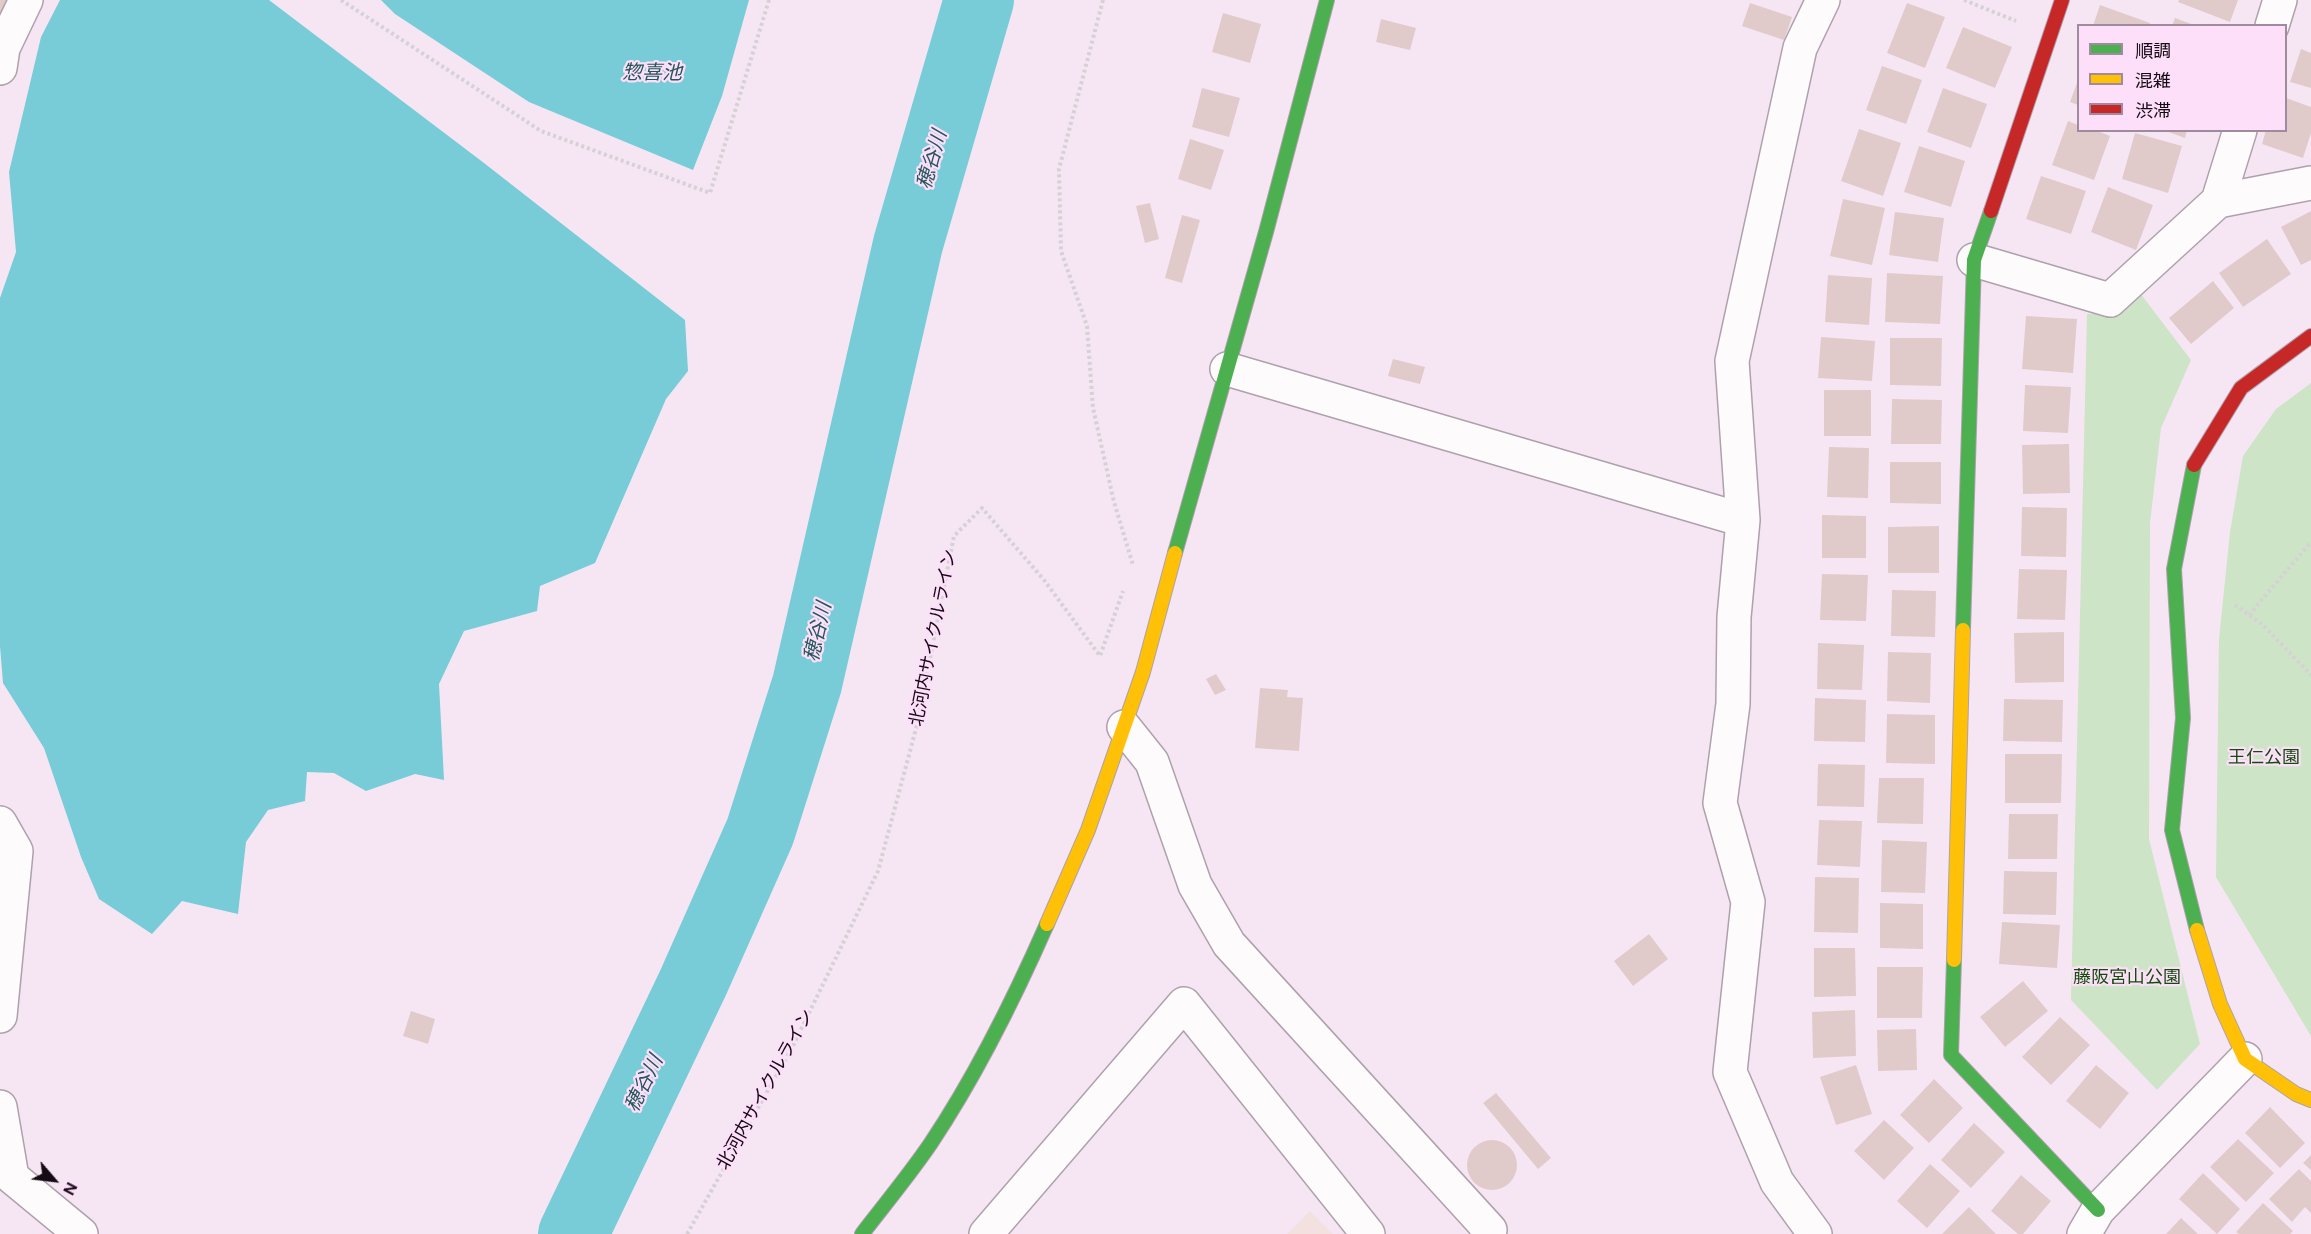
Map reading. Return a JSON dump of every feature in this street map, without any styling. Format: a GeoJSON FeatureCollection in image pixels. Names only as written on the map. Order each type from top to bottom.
{"type":"FeatureCollection","features":[{"type":"Feature","properties":{"kind":"street"},"geometry":{"type":"LineString","coordinates":[[0,68],[3,48],[26,0]]}},
{"type":"Feature","properties":{"kind":"street"},"geometry":{"type":"LineString","coordinates":[[862,1234],[931,1143],[994,1034],[1023,978],[1088,830],[1143,672],[1266,232],[1327,0]]}},
{"type":"Feature","properties":{"kind":"street"},"geometry":{"type":"LineString","coordinates":[[1815,1234],[1777,1182],[1730,1072],[1748,902],[1720,803],[1733,704],[1734,617],[1743,520],[1732,360],[1800,48],[1823,0]]}},
{"type":"Feature","properties":{"kind":"street"},"geometry":{"type":"LineString","coordinates":[[2062,0],[1974,260],[1951,1054],[2091,1222],[2246,1059]]}},
{"type":"Feature","properties":{"kind":"street"},"geometry":{"type":"LineString","coordinates":[[2273,24],[2280,0]]}},
{"type":"Feature","properties":{"kind":"street"},"geometry":{"type":"LineString","coordinates":[[1974,260],[2110,300],[2218,201],[2239,132]]}},
{"type":"Feature","properties":{"kind":"street"},"geometry":{"type":"LineString","coordinates":[[2218,201],[2311,183]]}},
{"type":"Feature","properties":{"kind":"street"},"geometry":{"type":"LineString","coordinates":[[2311,336],[2241,388],[2193,466],[2174,569],[2183,718],[2172,830],[2200,941],[2220,1004],[2246,1059],[2296,1094],[2311,1100]]}},
{"type":"Feature","properties":{"kind":"street"},"geometry":{"type":"LineString","coordinates":[[1227,369],[1743,520]]}},
{"type":"Feature","properties":{"kind":"street"},"geometry":{"type":"LineString","coordinates":[[1124,727],[1152,762],[1195,885],[1229,944],[1490,1230],[1487,1234]]}},
{"type":"Feature","properties":{"kind":"street"},"geometry":{"type":"LineString","coordinates":[[0,824],[16,850],[0,1016]]}},
{"type":"Feature","properties":{"kind":"street"},"geometry":{"type":"LineString","coordinates":[[986,1234],[1184,1004],[1368,1234]]}},
{"type":"Feature","properties":{"kind":"street"},"geometry":{"type":"LineString","coordinates":[[0,1107],[12,1177],[81,1234]]}},
{"type":"Feature","properties":{"kind":"path"},"geometry":{"type":"LineString","coordinates":[[341,0],[541,131],[710,194],[769,0]]}},
{"type":"Feature","properties":{"kind":"path"},"geometry":{"type":"LineString","coordinates":[[1102,0],[1059,169],[1061,251],[1087,326],[1093,408],[1114,502],[1133,565],[1129,575]]}},
{"type":"Feature","properties":{"kind":"path"},"geometry":{"type":"LineString","coordinates":[[1964,0],[2052,35]]}},
{"type":"Feature","properties":{"kind":"path","name":"北河内サイクルライン"},"geometry":{"type":"LineString","coordinates":[[687,1234],[793,1046],[878,871],[917,725],[954,536],[982,508],[1044,580],[1100,656],[1125,585]]}},
{"type":"Feature","properties":{"kind":"path"},"geometry":{"type":"LineString","coordinates":[[2249,615],[2311,542]]}},
{"type":"Feature","properties":{"kind":"path"},"geometry":{"type":"LineString","coordinates":[[2235,605],[2263,625],[2311,675]]}},
{"type":"Feature","properties":{"kind":"shaded area"},"geometry":{"type":"Polygon","coordinates":[[[1310,1211],[1333,1234],[1287,1234],[1310,1211]]]}},
{"type":"Feature","properties":{"kind":"green space","name":"藤阪宮山公園"},"geometry":{"type":"Polygon","coordinates":[[[2140,293],[2191,360],[2161,428],[2150,523],[2149,839],[2200,1044],[2157,1090],[2071,1000],[2087,314],[2118,312],[2140,293]]]}},
{"type":"Feature","properties":{"kind":"green space","name":"王仁公園"},"geometry":{"type":"Polygon","coordinates":[[[2311,383],[2311,1036],[2216,877],[2219,639],[2230,532],[2243,456],[2276,409],[2311,383]]]}},
{"type":"Feature","properties":{"kind":"water"},"geometry":{"type":"Polygon","coordinates":[[[60,0],[269,0],[484,163],[685,320],[688,371],[666,399],[595,563],[540,586],[537,611],[464,631],[439,684],[444,780],[415,774],[366,791],[334,773],[307,772],[305,801],[268,810],[246,842],[238,914],[182,901],[152,934],[99,899],[81,857],[44,748],[3,683],[0,646],[0,298],[16,252],[9,172],[41,37],[60,0]]]}},
{"type":"Feature","properties":{"kind":"water","name":"惣喜池"},"geometry":{"type":"Polygon","coordinates":[[[381,0],[749,0],[722,96],[693,170],[529,102],[395,14],[381,0]]]}},
{"type":"Feature","properties":{"kind":"building"},"geometry":{"type":"Polygon","coordinates":[[[0,0],[9,0],[0,17],[0,0]]]}},
{"type":"Feature","properties":{"kind":"building"},"geometry":{"type":"Polygon","coordinates":[[[2179,0],[2238,0],[2230,22],[2178,2],[2179,0]]]}},
{"type":"Feature","properties":{"kind":"building"},"geometry":{"type":"Polygon","coordinates":[[[1750,3],[1792,17],[1784,40],[1742,26],[1750,3]]]}},
{"type":"Feature","properties":{"kind":"building"},"geometry":{"type":"Polygon","coordinates":[[[1907,3],[1945,17],[1925,68],[1887,53],[1907,3]]]}},
{"type":"Feature","properties":{"kind":"building"},"geometry":{"type":"Polygon","coordinates":[[[2100,5],[2150,23],[2150,24],[2094,24],[2100,5]]]}},
{"type":"Feature","properties":{"kind":"building"},"geometry":{"type":"Polygon","coordinates":[[[1223,13],[1261,24],[1250,63],[1212,52],[1223,13]]]}},
{"type":"Feature","properties":{"kind":"building"},"geometry":{"type":"Polygon","coordinates":[[[2175,18],[2191,24],[2173,24],[2175,18]]]}},
{"type":"Feature","properties":{"kind":"building"},"geometry":{"type":"Polygon","coordinates":[[[1381,19],[1416,28],[1410,50],[1376,42],[1381,19]]]}},
{"type":"Feature","properties":{"kind":"building"},"geometry":{"type":"Polygon","coordinates":[[[1963,27],[2012,47],[1995,88],[1946,68],[1963,27]]]}},
{"type":"Feature","properties":{"kind":"building"},"geometry":{"type":"Polygon","coordinates":[[[2301,49],[2311,53],[2311,88],[2290,82],[2301,49]]]}},
{"type":"Feature","properties":{"kind":"building"},"geometry":{"type":"Polygon","coordinates":[[[1882,66],[1922,80],[1906,124],[1866,110],[1882,66]]]}},
{"type":"Feature","properties":{"kind":"building"},"geometry":{"type":"Polygon","coordinates":[[[2077,83],[2077,105],[2070,102],[2077,83]]]}},
{"type":"Feature","properties":{"kind":"building"},"geometry":{"type":"Polygon","coordinates":[[[1202,88],[1240,98],[1229,137],[1192,127],[1202,88]]]}},
{"type":"Feature","properties":{"kind":"building"},"geometry":{"type":"Polygon","coordinates":[[[1943,88],[1987,104],[1971,148],[1927,132],[1943,88]]]}},
{"type":"Feature","properties":{"kind":"building"},"geometry":{"type":"Polygon","coordinates":[[[2287,98],[2311,107],[2311,133],[2303,158],[2262,144],[2265,132],[2287,132],[2287,98]]]}},
{"type":"Feature","properties":{"kind":"building"},"geometry":{"type":"Polygon","coordinates":[[[2068,121],[2077,125],[2077,132],[2100,132],[2110,136],[2094,180],[2052,165],[2068,121]]]}},
{"type":"Feature","properties":{"kind":"building"},"geometry":{"type":"Polygon","coordinates":[[[1859,129],[1901,143],[1883,196],[1841,181],[1859,129]]]}},
{"type":"Feature","properties":{"kind":"building"},"geometry":{"type":"Polygon","coordinates":[[[2168,132],[2186,132],[2185,138],[2168,132]]]}},
{"type":"Feature","properties":{"kind":"building"},"geometry":{"type":"Polygon","coordinates":[[[2135,133],[2182,146],[2168,193],[2122,179],[2135,133]]]}},
{"type":"Feature","properties":{"kind":"building"},"geometry":{"type":"Polygon","coordinates":[[[1190,139],[1224,150],[1211,190],[1178,179],[1190,139]]]}},
{"type":"Feature","properties":{"kind":"building"},"geometry":{"type":"Polygon","coordinates":[[[1919,146],[1965,161],[1951,207],[1904,192],[1919,146]]]}},
{"type":"Feature","properties":{"kind":"building"},"geometry":{"type":"Polygon","coordinates":[[[2041,176],[2086,191],[2071,234],[2026,219],[2041,176]]]}},
{"type":"Feature","properties":{"kind":"building"},"geometry":{"type":"Polygon","coordinates":[[[2108,187],[2153,205],[2136,250],[2091,232],[2108,187]]]}},
{"type":"Feature","properties":{"kind":"building"},"geometry":{"type":"Polygon","coordinates":[[[1843,199],[1885,208],[1872,265],[1830,256],[1843,199]]]}},
{"type":"Feature","properties":{"kind":"building"},"geometry":{"type":"Polygon","coordinates":[[[1150,203],[1159,239],[1145,243],[1136,206],[1150,203]]]}},
{"type":"Feature","properties":{"kind":"building"},"geometry":{"type":"Polygon","coordinates":[[[2311,211],[2311,260],[2301,265],[2281,227],[2311,211]]]}},
{"type":"Feature","properties":{"kind":"building"},"geometry":{"type":"Polygon","coordinates":[[[1895,212],[1944,218],[1938,262],[1889,255],[1895,212]]]}},
{"type":"Feature","properties":{"kind":"building"},"geometry":{"type":"Polygon","coordinates":[[[1182,215],[1200,220],[1182,283],[1165,278],[1182,215]]]}},
{"type":"Feature","properties":{"kind":"building"},"geometry":{"type":"Polygon","coordinates":[[[2267,239],[2291,274],[2243,307],[2219,273],[2267,239]]]}},
{"type":"Feature","properties":{"kind":"building"},"geometry":{"type":"Polygon","coordinates":[[[1887,273],[1943,276],[1940,324],[1885,322],[1887,273]]]}},
{"type":"Feature","properties":{"kind":"building"},"geometry":{"type":"Polygon","coordinates":[[[1828,275],[1872,278],[1869,325],[1825,322],[1828,275]]]}},
{"type":"Feature","properties":{"kind":"building"},"geometry":{"type":"Polygon","coordinates":[[[2213,281],[2234,308],[2191,344],[2169,318],[2213,281]]]}},
{"type":"Feature","properties":{"kind":"building"},"geometry":{"type":"Polygon","coordinates":[[[2026,316],[2077,319],[2073,373],[2022,369],[2026,316]]]}},
{"type":"Feature","properties":{"kind":"building"},"geometry":{"type":"Polygon","coordinates":[[[1821,337],[1875,341],[1872,381],[1818,378],[1821,337]]]}},
{"type":"Feature","properties":{"kind":"building"},"geometry":{"type":"Polygon","coordinates":[[[1890,338],[1942,338],[1941,386],[1890,385],[1890,338]]]}},
{"type":"Feature","properties":{"kind":"building"},"geometry":{"type":"Polygon","coordinates":[[[1393,359],[1425,367],[1420,384],[1388,376],[1393,359]]]}},
{"type":"Feature","properties":{"kind":"building"},"geometry":{"type":"Polygon","coordinates":[[[2025,385],[2071,387],[2068,433],[2023,431],[2025,385]]]}},
{"type":"Feature","properties":{"kind":"building"},"geometry":{"type":"Polygon","coordinates":[[[1824,390],[1871,390],[1871,436],[1824,436],[1824,390]]]}},
{"type":"Feature","properties":{"kind":"building"},"geometry":{"type":"Polygon","coordinates":[[[1892,399],[1942,400],[1941,444],[1891,444],[1892,399]]]}},
{"type":"Feature","properties":{"kind":"building"},"geometry":{"type":"Polygon","coordinates":[[[2069,444],[2070,493],[2023,494],[2022,445],[2069,444]]]}},
{"type":"Feature","properties":{"kind":"building"},"geometry":{"type":"Polygon","coordinates":[[[1829,447],[1869,448],[1868,498],[1827,497],[1829,447]]]}},
{"type":"Feature","properties":{"kind":"building"},"geometry":{"type":"Polygon","coordinates":[[[1890,462],[1941,462],[1941,504],[1890,503],[1890,462]]]}},
{"type":"Feature","properties":{"kind":"building"},"geometry":{"type":"Polygon","coordinates":[[[2022,507],[2067,508],[2066,557],[2021,556],[2022,507]]]}},
{"type":"Feature","properties":{"kind":"building"},"geometry":{"type":"Polygon","coordinates":[[[1822,515],[1866,516],[1866,558],[1822,558],[1822,515]]]}},
{"type":"Feature","properties":{"kind":"building"},"geometry":{"type":"Polygon","coordinates":[[[1939,526],[1939,573],[1888,573],[1888,527],[1939,526]]]}},
{"type":"Feature","properties":{"kind":"building"},"geometry":{"type":"Polygon","coordinates":[[[2019,569],[2067,570],[2065,620],[2017,619],[2019,569]]]}},
{"type":"Feature","properties":{"kind":"building"},"geometry":{"type":"Polygon","coordinates":[[[1822,574],[1868,575],[1866,621],[1820,620],[1822,574]]]}},
{"type":"Feature","properties":{"kind":"building"},"geometry":{"type":"Polygon","coordinates":[[[1892,590],[1936,591],[1935,637],[1891,636],[1892,590]]]}},
{"type":"Feature","properties":{"kind":"building"},"geometry":{"type":"Polygon","coordinates":[[[2064,632],[2064,682],[2015,683],[2014,633],[2064,632]]]}},
{"type":"Feature","properties":{"kind":"building"},"geometry":{"type":"Polygon","coordinates":[[[1818,643],[1864,645],[1862,690],[1817,689],[1818,643]]]}},
{"type":"Feature","properties":{"kind":"building"},"geometry":{"type":"Polygon","coordinates":[[[1888,652],[1931,653],[1930,703],[1887,701],[1888,652]]]}},
{"type":"Feature","properties":{"kind":"building"},"geometry":{"type":"Polygon","coordinates":[[[1216,674],[1226,690],[1215,695],[1206,679],[1216,674]]]}},
{"type":"Feature","properties":{"kind":"building"},"geometry":{"type":"Polygon","coordinates":[[[1260,688],[1288,690],[1287,697],[1303,698],[1299,751],[1255,748],[1260,688]]]}},
{"type":"Feature","properties":{"kind":"building"},"geometry":{"type":"Polygon","coordinates":[[[1815,698],[1866,700],[1865,742],[1814,741],[1815,698]]]}},
{"type":"Feature","properties":{"kind":"building"},"geometry":{"type":"Polygon","coordinates":[[[2004,699],[2063,700],[2062,742],[2003,741],[2004,699]]]}},
{"type":"Feature","properties":{"kind":"building"},"geometry":{"type":"Polygon","coordinates":[[[1887,714],[1935,715],[1935,764],[1886,763],[1887,714]]]}},
{"type":"Feature","properties":{"kind":"building"},"geometry":{"type":"Polygon","coordinates":[[[2005,754],[2062,754],[2061,803],[2005,803],[2005,754]]]}},
{"type":"Feature","properties":{"kind":"building"},"geometry":{"type":"Polygon","coordinates":[[[1818,764],[1865,765],[1864,807],[1817,806],[1818,764]]]}},
{"type":"Feature","properties":{"kind":"building"},"geometry":{"type":"Polygon","coordinates":[[[1879,778],[1924,778],[1923,824],[1877,823],[1879,778]]]}},
{"type":"Feature","properties":{"kind":"building"},"geometry":{"type":"Polygon","coordinates":[[[2009,814],[2058,814],[2057,859],[2008,859],[2009,814]]]}},
{"type":"Feature","properties":{"kind":"building"},"geometry":{"type":"Polygon","coordinates":[[[1819,820],[1862,821],[1860,867],[1817,865],[1819,820]]]}},
{"type":"Feature","properties":{"kind":"building"},"geometry":{"type":"Polygon","coordinates":[[[1882,840],[1927,842],[1925,893],[1881,892],[1882,840]]]}},
{"type":"Feature","properties":{"kind":"building"},"geometry":{"type":"Polygon","coordinates":[[[2004,871],[2057,872],[2056,915],[2003,914],[2004,871]]]}},
{"type":"Feature","properties":{"kind":"building"},"geometry":{"type":"Polygon","coordinates":[[[1815,877],[1859,878],[1858,933],[1814,932],[1815,877]]]}},
{"type":"Feature","properties":{"kind":"building"},"geometry":{"type":"Polygon","coordinates":[[[1880,903],[1923,904],[1923,949],[1880,948],[1880,903]]]}},
{"type":"Feature","properties":{"kind":"building"},"geometry":{"type":"Polygon","coordinates":[[[2002,922],[2060,925],[2057,968],[1999,964],[2002,922]]]}},
{"type":"Feature","properties":{"kind":"building"},"geometry":{"type":"Polygon","coordinates":[[[1649,934],[1668,959],[1633,986],[1614,961],[1649,934]]]}},
{"type":"Feature","properties":{"kind":"building"},"geometry":{"type":"Polygon","coordinates":[[[1814,948],[1855,948],[1856,996],[1814,997],[1814,948]]]}},
{"type":"Feature","properties":{"kind":"building"},"geometry":{"type":"Polygon","coordinates":[[[1877,967],[1923,967],[1922,1018],[1877,1018],[1877,967]]]}},
{"type":"Feature","properties":{"kind":"building"},"geometry":{"type":"Polygon","coordinates":[[[2023,981],[2048,1011],[2005,1047],[1980,1017],[2023,981]]]}},
{"type":"Feature","properties":{"kind":"building"},"geometry":{"type":"Polygon","coordinates":[[[1855,1010],[1856,1056],[1813,1058],[1812,1012],[1855,1010]]]}},
{"type":"Feature","properties":{"kind":"building"},"geometry":{"type":"Polygon","coordinates":[[[411,1011],[435,1019],[428,1044],[403,1036],[411,1011]]]}},
{"type":"Feature","properties":{"kind":"building"},"geometry":{"type":"Polygon","coordinates":[[[2060,1017],[2090,1045],[2051,1085],[2022,1057],[2060,1017]]]}},
{"type":"Feature","properties":{"kind":"building"},"geometry":{"type":"Polygon","coordinates":[[[1916,1029],[1917,1070],[1878,1071],[1877,1030],[1916,1029]]]}},
{"type":"Feature","properties":{"kind":"building"},"geometry":{"type":"Polygon","coordinates":[[[1856,1065],[1872,1114],[1836,1125],[1820,1077],[1856,1065]]]}},
{"type":"Feature","properties":{"kind":"building"},"geometry":{"type":"Polygon","coordinates":[[[2096,1065],[2129,1093],[2100,1129],[2066,1101],[2096,1065]]]}},
{"type":"Feature","properties":{"kind":"building"},"geometry":{"type":"Polygon","coordinates":[[[1934,1079],[1963,1108],[1929,1143],[1900,1115],[1934,1079]]]}},
{"type":"Feature","properties":{"kind":"building"},"geometry":{"type":"Polygon","coordinates":[[[1496,1093],[1551,1158],[1538,1169],[1483,1103],[1496,1093]]]}},
{"type":"Feature","properties":{"kind":"building"},"geometry":{"type":"Polygon","coordinates":[[[2270,1107],[2305,1143],[2280,1168],[2245,1133],[2270,1107]]]}},
{"type":"Feature","properties":{"kind":"building"},"geometry":{"type":"Polygon","coordinates":[[[1884,1120],[1914,1148],[1884,1180],[1854,1151],[1884,1120]]]}},
{"type":"Feature","properties":{"kind":"building"},"geometry":{"type":"Polygon","coordinates":[[[1974,1123],[2005,1152],[1971,1188],[1941,1160],[1974,1123]]]}},
{"type":"Feature","properties":{"kind":"building"},"geometry":{"type":"Polygon","coordinates":[[[2238,1139],[2274,1173],[2246,1202],[2210,1167],[2238,1139]]]}},
{"type":"Feature","properties":{"kind":"building"},"geometry":{"type":"Polygon","coordinates":[[[1487,1140],[1497,1140],[1510,1147],[1517,1160],[1517,1170],[1510,1183],[1497,1190],[1487,1190],[1478,1186],[1471,1179],[1467,1170],[1467,1160],[1471,1151],[1478,1144],[1487,1140]]]}},
{"type":"Feature","properties":{"kind":"building"},"geometry":{"type":"Polygon","coordinates":[[[2311,1155],[2311,1170],[2303,1163],[2311,1155]]]}},
{"type":"Feature","properties":{"kind":"building"},"geometry":{"type":"Polygon","coordinates":[[[1930,1164],[1960,1191],[1927,1228],[1897,1201],[1930,1164]]]}},
{"type":"Feature","properties":{"kind":"building"},"geometry":{"type":"Polygon","coordinates":[[[2299,1169],[2311,1181],[2311,1213],[2305,1207],[2292,1222],[2269,1199],[2299,1169]]]}},
{"type":"Feature","properties":{"kind":"building"},"geometry":{"type":"Polygon","coordinates":[[[2203,1173],[2240,1209],[2217,1234],[2179,1199],[2203,1173]]]}},
{"type":"Feature","properties":{"kind":"building"},"geometry":{"type":"Polygon","coordinates":[[[2021,1175],[2051,1201],[2023,1234],[2018,1234],[1991,1211],[2021,1175]]]}},
{"type":"Feature","properties":{"kind":"building"},"geometry":{"type":"Polygon","coordinates":[[[2263,1203],[2293,1231],[2290,1234],[2239,1234],[2236,1232],[2263,1203]]]}},
{"type":"Feature","properties":{"kind":"building"},"geometry":{"type":"Polygon","coordinates":[[[1969,1207],[1996,1234],[1942,1234],[1969,1207]]]}},
{"type":"Feature","properties":{"kind":"building"},"geometry":{"type":"Polygon","coordinates":[[[2181,1218],[2198,1234],[2166,1234],[2181,1218]]]}},
{"type":"Feature","properties":{"kind":"waterway","name":"穂谷川"},"geometry":{"type":"LineString","coordinates":[[573,1234],[693,983],[760,832],[807,684],[908,244],[979,0]]}},
{"type":"Feature","properties":{"kind":"traffic: fast"},"geometry":{"type":"LineString","coordinates":[[1175,553],[1266,232],[1327,0]]}},
{"type":"Feature","properties":{"kind":"traffic: fast"},"geometry":{"type":"LineString","coordinates":[[1963,630],[1974,260],[1991,211]]}},
{"type":"Feature","properties":{"kind":"traffic: fast"},"geometry":{"type":"LineString","coordinates":[[2194,465],[2174,569],[2183,718],[2172,830],[2197,930]]}},
{"type":"Feature","properties":{"kind":"traffic: fast"},"geometry":{"type":"LineString","coordinates":[[862,1234],[923,1155],[948,1117],[1008,1008],[1047,924]]}},
{"type":"Feature","properties":{"kind":"traffic: fast"},"geometry":{"type":"LineString","coordinates":[[1954,960],[1951,1055],[2098,1210]]}},
{"type":"Feature","properties":{"kind":"traffic: slow"},"geometry":{"type":"LineString","coordinates":[[1047,924],[1088,830],[1143,672],[1175,553]]}},
{"type":"Feature","properties":{"kind":"traffic: slow"},"geometry":{"type":"LineString","coordinates":[[1954,960],[1963,630]]}},
{"type":"Feature","properties":{"kind":"traffic: slow"},"geometry":{"type":"LineString","coordinates":[[2197,930],[2220,1004],[2245,1059],[2296,1094],[2311,1100]]}},
{"type":"Feature","properties":{"kind":"traffic: jam"},"geometry":{"type":"LineString","coordinates":[[1991,211],[2062,0]]}},
{"type":"Feature","properties":{"kind":"traffic: jam"},"geometry":{"type":"LineString","coordinates":[[2194,465],[2241,388],[2311,336]]}}]}
